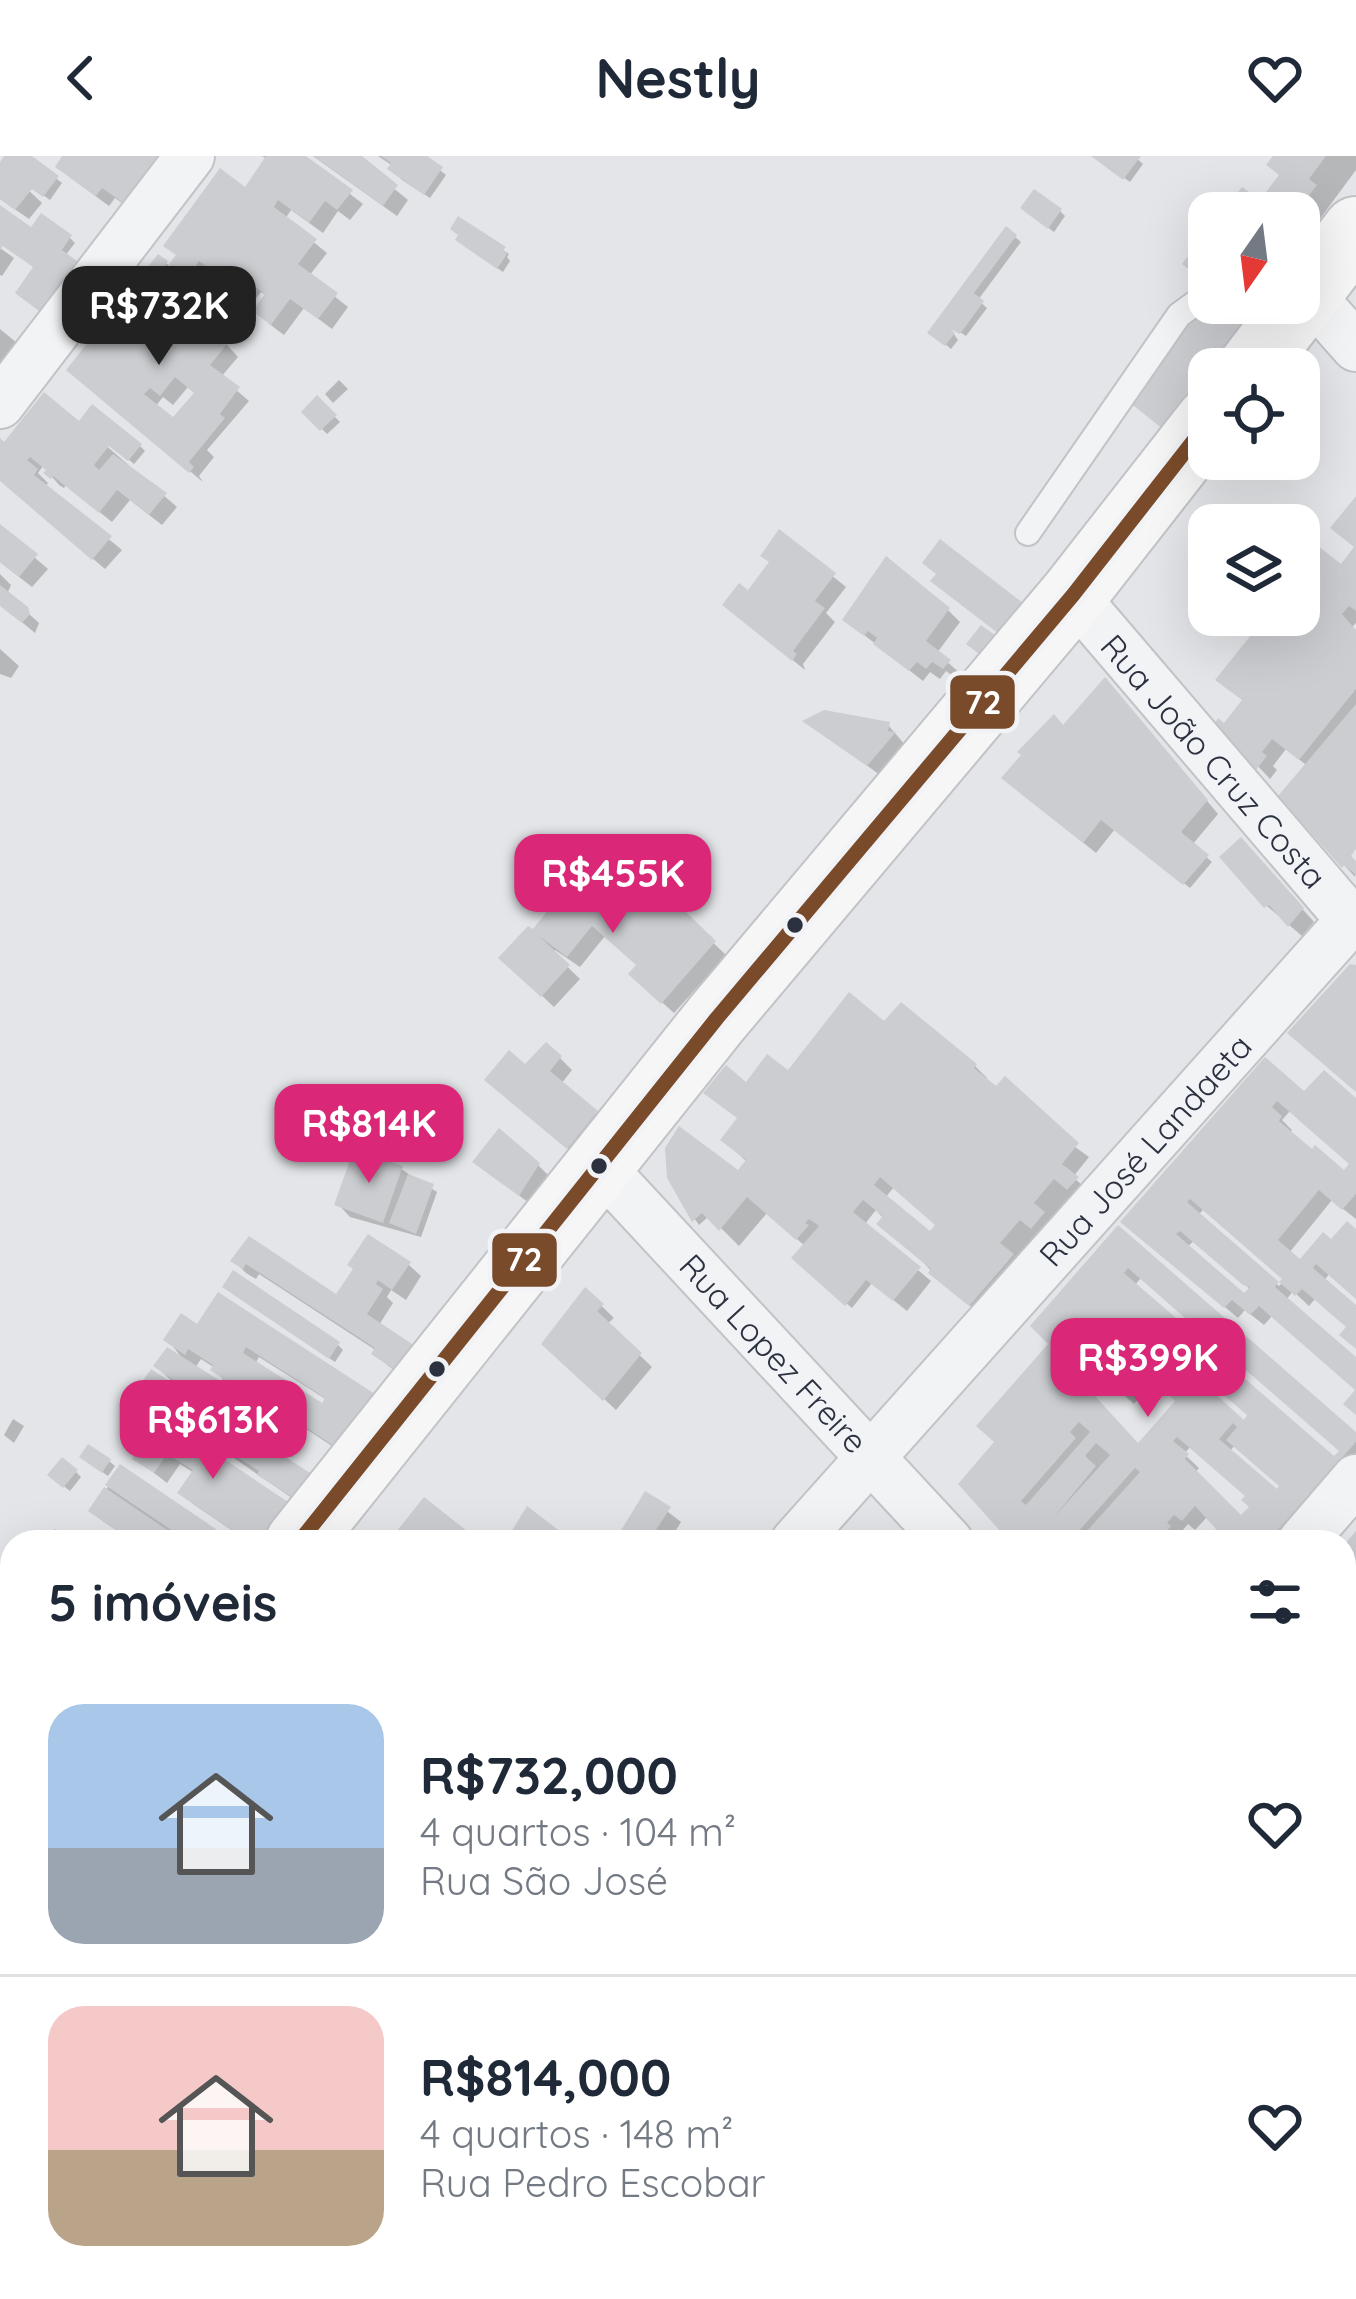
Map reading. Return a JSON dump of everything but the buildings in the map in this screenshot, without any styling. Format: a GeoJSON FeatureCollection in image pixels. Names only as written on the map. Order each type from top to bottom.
{"type":"FeatureCollection","features":[{"type":"Feature","properties":{"kind":"main road"},"geometry":{"type":"LineString","coordinates":[[1320,272],[1356,230]]}},
{"type":"Feature","properties":{"kind":"main road"},"geometry":{"type":"LineString","coordinates":[[309,1530],[599,1165],[1072,595],[1188,448]]}},
{"type":"Feature","properties":{"kind":"street"},"geometry":{"type":"LineString","coordinates":[[0,404],[190,156]]}},
{"type":"Feature","properties":{"kind":"street"},"geometry":{"type":"LineString","coordinates":[[1320,308],[1356,347]]}},
{"type":"Feature","properties":{"kind":"street","name":"Rua João Cruz Costa"},"geometry":{"type":"LineString","coordinates":[[1072,595],[1353,923]]}},
{"type":"Feature","properties":{"kind":"street","name":"Rua José Landaeta"},"geometry":{"type":"LineString","coordinates":[[806,1530],[1353,923]]}},
{"type":"Feature","properties":{"kind":"street","name":"Rua Lopez Freire"},"geometry":{"type":"LineString","coordinates":[[599,1165],[938,1530]]}},
{"type":"Feature","properties":{"kind":"street"},"geometry":{"type":"LineString","coordinates":[[1312,1530],[1356,1479]]}},
{"type":"Feature","properties":{"kind":"lane"},"geometry":{"type":"LineString","coordinates":[[1028,533],[1188,308]]}},
{"type":"Feature","properties":{"kind":"transit line","name":"72"},"geometry":{"type":"LineString","coordinates":[[309,1530],[717,1018],[1073,595],[1188,448]]}}]}
